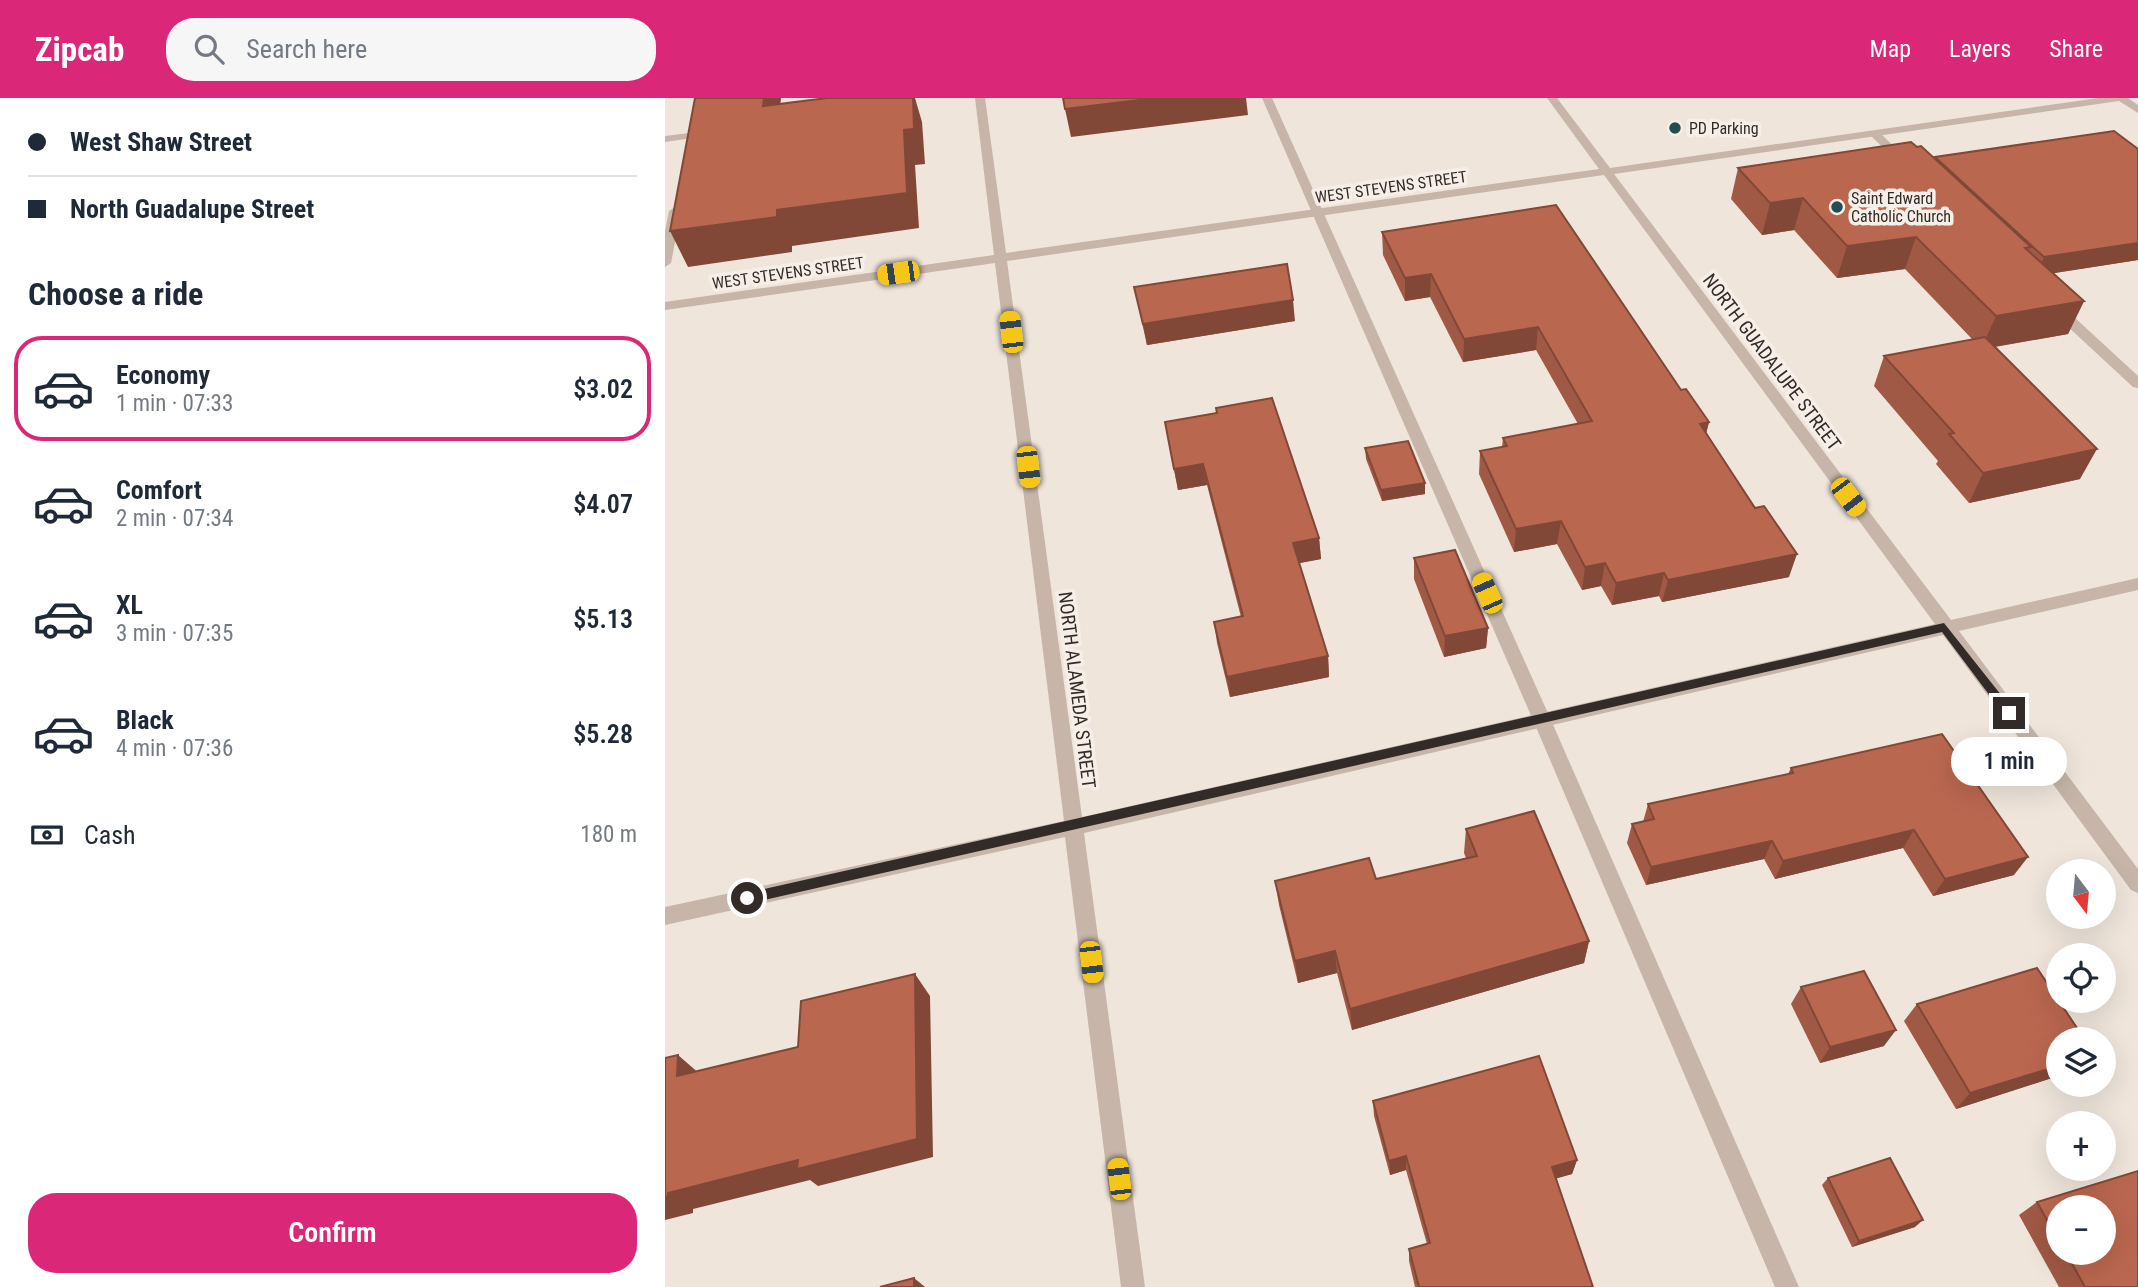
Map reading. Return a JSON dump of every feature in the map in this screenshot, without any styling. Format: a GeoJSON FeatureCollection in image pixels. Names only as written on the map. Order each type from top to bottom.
{"type":"FeatureCollection","features":[{"type":"Feature","properties":{"kind":"street","name":"NORTH ALAMEDA STREET"},"geometry":{"type":"LineString","coordinates":[[981,98],[1133,1287]]}},
{"type":"Feature","properties":{"kind":"street"},"geometry":{"type":"LineString","coordinates":[[1267,98],[1542,720],[1787,1287]]}},
{"type":"Feature","properties":{"kind":"street","name":"NORTH GUADALUPE STREET"},"geometry":{"type":"LineString","coordinates":[[1552,98],[2138,884]]}},
{"type":"Feature","properties":{"kind":"street","name":"WEST STEVENS STREET"},"geometry":{"type":"LineString","coordinates":[[665,306],[2121,98]]}},
{"type":"Feature","properties":{"kind":"street"},"geometry":{"type":"LineString","coordinates":[[2121,98],[2138,110]]}},
{"type":"Feature","properties":{"kind":"street"},"geometry":{"type":"LineString","coordinates":[[1875,134],[1915,173]]}},
{"type":"Feature","properties":{"kind":"street"},"geometry":{"type":"LineString","coordinates":[[665,139],[689,136]]}},
{"type":"Feature","properties":{"kind":"street"},"geometry":{"type":"LineString","coordinates":[[665,263],[677,200]]}},
{"type":"Feature","properties":{"kind":"street"},"geometry":{"type":"LineString","coordinates":[[2043,297],[2138,384]]}},
{"type":"Feature","properties":{"kind":"street"},"geometry":{"type":"LineString","coordinates":[[665,916],[1074,827],[2138,584]]}},
{"type":"Feature","properties":{"kind":"building"},"geometry":{"type":"Polygon","coordinates":[[[695,98],[764,98],[763,106],[827,98],[913,98],[914,129],[904,130],[907,193],[777,210],[777,217],[670,231],[695,98]]]}},
{"type":"Feature","properties":{"kind":"building"},"geometry":{"type":"Polygon","coordinates":[[[1063,98],[1156,98],[1065,109],[1063,98]]]}},
{"type":"Feature","properties":{"kind":"building"},"geometry":{"type":"Polygon","coordinates":[[[2114,131],[2138,149],[2138,243],[2044,257],[1935,157],[2114,131]]]}},
{"type":"Feature","properties":{"kind":"building"},"geometry":{"type":"Polygon","coordinates":[[[1911,142],[1917,147],[1921,146],[2031,247],[2025,248],[2084,301],[1996,316],[1916,237],[1847,246],[1803,198],[1770,203],[1738,168],[1911,142]]]}},
{"type":"Feature","properties":{"kind":"building"},"geometry":{"type":"Polygon","coordinates":[[[1556,205],[1681,390],[1686,389],[1709,422],[1700,424],[1755,508],[1764,506],[1797,554],[1668,580],[1664,573],[1616,583],[1605,563],[1585,567],[1561,521],[1516,529],[1480,451],[1507,446],[1503,438],[1592,421],[1538,327],[1464,339],[1431,274],[1405,278],[1382,232],[1556,205]]]}},
{"type":"Feature","properties":{"kind":"building"},"geometry":{"type":"Polygon","coordinates":[[[1287,264],[1293,300],[1143,324],[1134,287],[1287,264]]]}},
{"type":"Feature","properties":{"kind":"building"},"geometry":{"type":"Polygon","coordinates":[[[1985,337],[2097,449],[1983,473],[1949,434],[1954,433],[1884,356],[1985,337]]]}},
{"type":"Feature","properties":{"kind":"building"},"geometry":{"type":"Polygon","coordinates":[[[1272,398],[1319,538],[1293,543],[1328,656],[1227,677],[1214,622],[1243,616],[1203,464],[1174,469],[1165,422],[1217,413],[1216,408],[1272,398]]]}},
{"type":"Feature","properties":{"kind":"building"},"geometry":{"type":"Polygon","coordinates":[[[1408,441],[1425,483],[1381,490],[1365,448],[1408,441]]]}},
{"type":"Feature","properties":{"kind":"building"},"geometry":{"type":"Polygon","coordinates":[[[1455,550],[1488,628],[1445,636],[1414,558],[1455,550]]]}},
{"type":"Feature","properties":{"kind":"building"},"geometry":{"type":"Polygon","coordinates":[[[1942,734],[2028,857],[1945,879],[1914,830],[1783,861],[1772,841],[1651,867],[1632,824],[1654,819],[1648,804],[1793,773],[1791,768],[1942,734]]]}},
{"type":"Feature","properties":{"kind":"building"},"geometry":{"type":"Polygon","coordinates":[[[1534,811],[1589,941],[1350,1009],[1335,951],[1295,961],[1275,881],[1369,858],[1376,879],[1477,856],[1466,829],[1534,811]]]}},
{"type":"Feature","properties":{"kind":"building"},"geometry":{"type":"Polygon","coordinates":[[[2037,968],[2046,982],[2046,1013],[2067,1013],[2076,1027],[2046,1027],[2046,1070],[1970,1093],[1917,1004],[2037,968]]]}},
{"type":"Feature","properties":{"kind":"building"},"geometry":{"type":"Polygon","coordinates":[[[1864,971],[1896,1030],[1830,1047],[1801,987],[1864,971]]]}},
{"type":"Feature","properties":{"kind":"building"},"geometry":{"type":"Polygon","coordinates":[[[915,974],[917,1139],[797,1169],[798,1160],[668,1193],[665,1197],[665,1058],[678,1055],[677,1076],[798,1047],[801,1001],[915,974]]]}},
{"type":"Feature","properties":{"kind":"building"},"geometry":{"type":"Polygon","coordinates":[[[1539,1056],[1577,1160],[1552,1167],[1593,1287],[1419,1287],[1409,1249],[1430,1243],[1406,1156],[1389,1161],[1373,1101],[1539,1056]]]}},
{"type":"Feature","properties":{"kind":"building"},"geometry":{"type":"Polygon","coordinates":[[[1890,1158],[1923,1220],[1859,1241],[1828,1178],[1890,1158]]]}},
{"type":"Feature","properties":{"kind":"building"},"geometry":{"type":"Polygon","coordinates":[[[2138,1171],[2138,1287],[2085,1287],[2073,1265],[2116,1265],[2116,1195],[2060,1195],[2105,1181],[2116,1181],[2116,1178],[2138,1171]]]}},
{"type":"Feature","properties":{"kind":"building"},"geometry":{"type":"Polygon","coordinates":[[[2046,1199],[2046,1218],[2037,1202],[2046,1199]]]}},
{"type":"Feature","properties":{"kind":"building"},"geometry":{"type":"Polygon","coordinates":[[[914,1278],[914,1287],[880,1287],[914,1278]]]}},
{"type":"Feature","properties":{"kind":"place","name":"PD Parking"},"geometry":{"type":"Point","coordinates":[1675,128]}},
{"type":"Feature","properties":{"kind":"place","name":"Saint Edward Catholic Church"},"geometry":{"type":"Point","coordinates":[1837,207]}},
{"type":"Feature","properties":{"kind":"route"},"geometry":{"type":"LineString","coordinates":[[747,898],[1074,827],[1944,627],[2009,713]]}}]}
